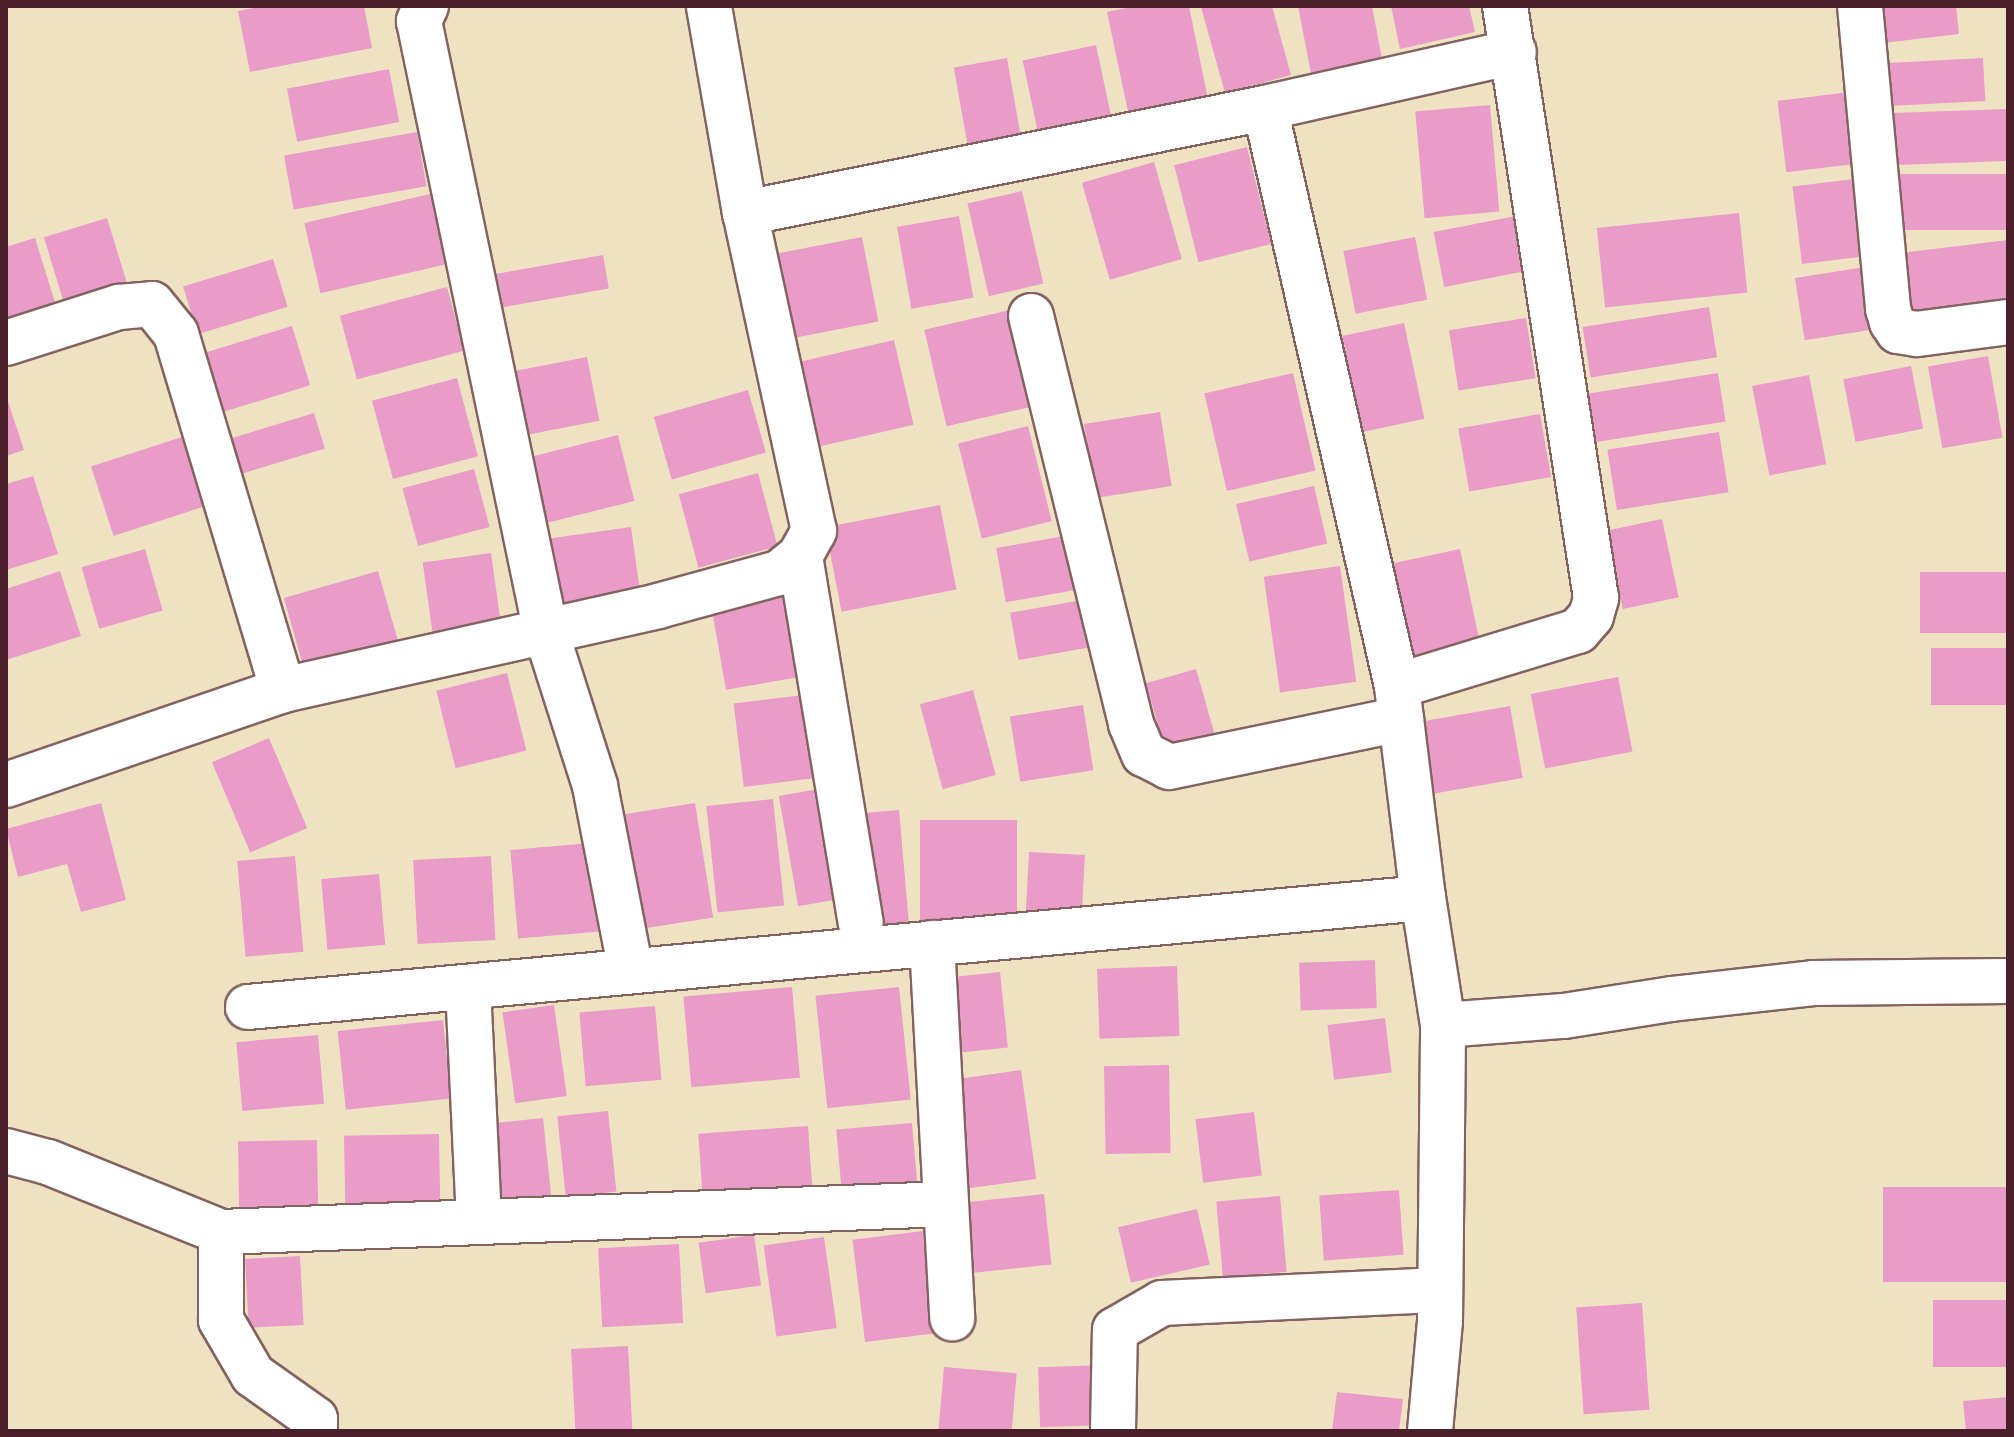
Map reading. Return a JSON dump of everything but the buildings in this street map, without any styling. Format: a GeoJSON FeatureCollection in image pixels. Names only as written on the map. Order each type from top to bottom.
{"type":"FeatureCollection","features":[{"type":"Feature","properties":{"kind":"street"},"geometry":{"type":"LineString","coordinates":[[426,6],[419,21],[546,632],[595,786],[631,971]]}},
{"type":"Feature","properties":{"kind":"street"},"geometry":{"type":"LineString","coordinates":[[6,785],[283,690],[546,632],[779,573],[800,556],[814,531],[745,213],[709,6]]}},
{"type":"Feature","properties":{"kind":"street"},"geometry":{"type":"LineString","coordinates":[[1031,316],[1131,724],[1144,754],[1169,767],[1399,702],[1578,631],[1591,616],[1596,598],[1505,6]]}},
{"type":"Feature","properties":{"kind":"street"},"geometry":{"type":"LineString","coordinates":[[1860,6],[1888,309],[1892,322],[1898,331],[1917,334],[2008,322]]}},
{"type":"Feature","properties":{"kind":"street"},"geometry":{"type":"LineString","coordinates":[[745,213],[1265,108],[1514,52]]}},
{"type":"Feature","properties":{"kind":"street"},"geometry":{"type":"LineString","coordinates":[[1265,108],[1399,702],[1423,898],[1443,1025],[1440,1290],[1430,1431]]}},
{"type":"Feature","properties":{"kind":"street"},"geometry":{"type":"LineString","coordinates":[[6,343],[119,307],[152,304],[176,334],[283,690]]}},
{"type":"Feature","properties":{"kind":"street"},"geometry":{"type":"LineString","coordinates":[[800,556],[861,923]]}},
{"type":"Feature","properties":{"kind":"street"},"geometry":{"type":"LineString","coordinates":[[248,1007],[1423,898]]}},
{"type":"Feature","properties":{"kind":"street"},"geometry":{"type":"LineString","coordinates":[[932,943],[952,1318]]}},
{"type":"Feature","properties":{"kind":"street"},"geometry":{"type":"LineString","coordinates":[[1443,1025],[1564,1016],[1813,983],[2008,981]]}},
{"type":"Feature","properties":{"kind":"street"},"geometry":{"type":"LineString","coordinates":[[468,987],[479,1222]]}},
{"type":"Feature","properties":{"kind":"street"},"geometry":{"type":"LineString","coordinates":[[6,1151],[48,1162],[221,1232],[945,1204]]}},
{"type":"Feature","properties":{"kind":"street"},"geometry":{"type":"LineString","coordinates":[[221,1232],[221,1320],[253,1375],[315,1419],[315,1431]]}},
{"type":"Feature","properties":{"kind":"street"},"geometry":{"type":"LineString","coordinates":[[1113,1431],[1115,1330],[1162,1303],[1440,1290]]}}]}
